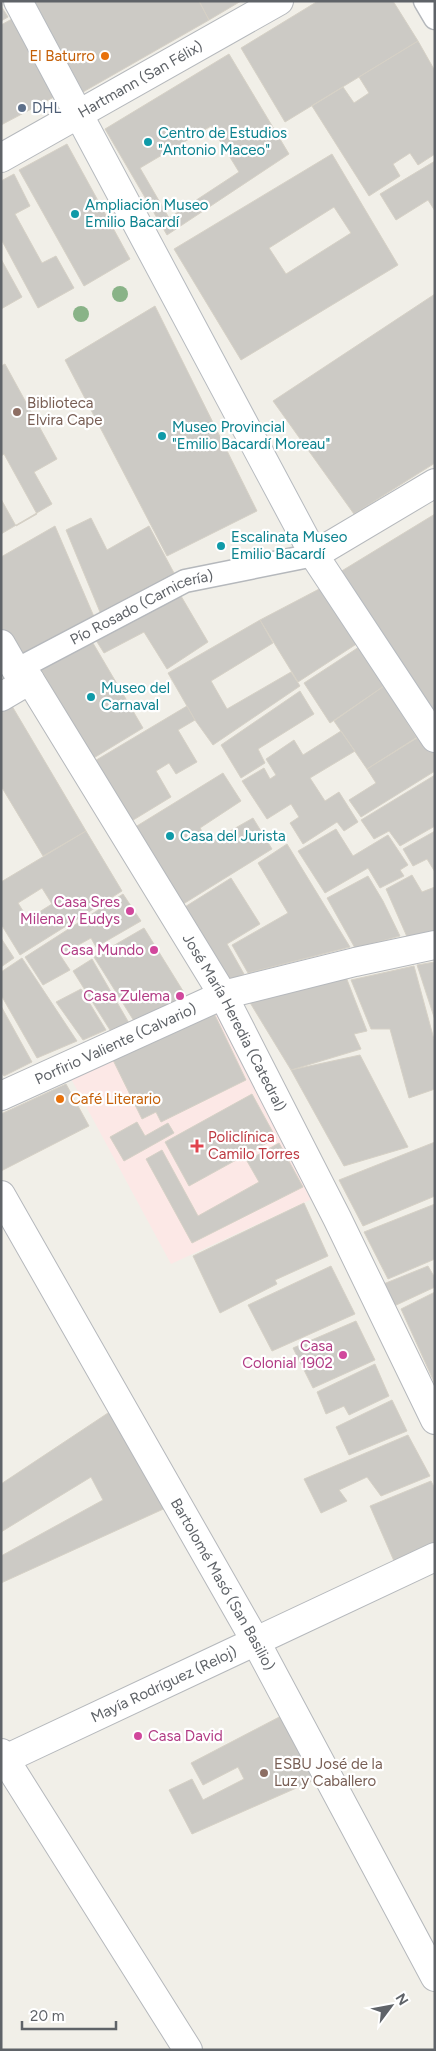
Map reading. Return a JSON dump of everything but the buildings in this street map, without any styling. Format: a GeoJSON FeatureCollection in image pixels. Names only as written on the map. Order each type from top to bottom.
{"type":"FeatureCollection","features":[{"type":"Feature","properties":{"kind":"street"},"geometry":{"type":"LineString","coordinates":[[18,1],[314,555],[435,738]]}},
{"type":"Feature","properties":{"kind":"street","name":"Hartmann (San Félix)"},"geometry":{"type":"LineString","coordinates":[[1,158],[279,1]]}},
{"type":"Feature","properties":{"kind":"street"},"geometry":{"type":"LineString","coordinates":[[425,1],[435,18]]}},
{"type":"Feature","properties":{"kind":"street","name":"Pío Rosado (Carnicería)"},"geometry":{"type":"LineString","coordinates":[[1,697],[23,675],[185,581],[314,555],[435,484]]}},
{"type":"Feature","properties":{"kind":"street","name":"José María Heredia (Catedral)"},"geometry":{"type":"LineString","coordinates":[[1,644],[23,675],[223,995],[337,1218],[435,1420]]}},
{"type":"Feature","properties":{"kind":"street","name":"Porfirio Valiente (Calvario)"},"geometry":{"type":"LineString","coordinates":[[1,1096],[223,995],[355,962],[435,946]]}},
{"type":"Feature","properties":{"kind":"street","name":"Bartolomé Masó (San Basilio)"},"geometry":{"type":"LineString","coordinates":[[1,1195],[256,1642],[435,1977]]}},
{"type":"Feature","properties":{"kind":"street","name":"Mayía Rodríguez (Reloj)"},"geometry":{"type":"LineString","coordinates":[[3,1758],[256,1642],[435,1557]]}},
{"type":"Feature","properties":{"kind":"street"},"geometry":{"type":"LineString","coordinates":[[3,1758],[188,2050]]}},
{"type":"Feature","properties":{"kind":"shaded area","name":"Policlínica Camilo Torres"},"geometry":{"type":"Polygon","coordinates":[[[215,1007],[254,1083],[258,1095],[314,1198],[171,1264],[68,1073],[215,1007]]]}},
{"type":"Feature","properties":{"kind":"place","name":"El Baturro"},"geometry":{"type":"Point","coordinates":[105,56]}},
{"type":"Feature","properties":{"kind":"place","name":"DHL"},"geometry":{"type":"Point","coordinates":[22,108]}},
{"type":"Feature","properties":{"kind":"place","name":"Centro de Estudios \"Antonio Maceo\""},"geometry":{"type":"Point","coordinates":[148,142]}},
{"type":"Feature","properties":{"kind":"place","name":"Ampliación Museo Emilio Bacardí"},"geometry":{"type":"Point","coordinates":[75,214]}},
{"type":"Feature","properties":{"kind":"place","name":"Biblioteca Elvira Cape"},"geometry":{"type":"Point","coordinates":[17,412]}},
{"type":"Feature","properties":{"kind":"place","name":"Museo Provincial \"Emilio Bacardí Moreau\""},"geometry":{"type":"Point","coordinates":[162,436]}},
{"type":"Feature","properties":{"kind":"place","name":"Escalinata Museo Emilio Bacardí"},"geometry":{"type":"Point","coordinates":[221,546]}},
{"type":"Feature","properties":{"kind":"place","name":"Museo del Carnaval"},"geometry":{"type":"Point","coordinates":[91,697]}},
{"type":"Feature","properties":{"kind":"place","name":"Casa del Jurista"},"geometry":{"type":"Point","coordinates":[170,836]}},
{"type":"Feature","properties":{"kind":"place","name":"Casa Sres Milena y Eudys"},"geometry":{"type":"Point","coordinates":[130,911]}},
{"type":"Feature","properties":{"kind":"place","name":"Casa Mundo"},"geometry":{"type":"Point","coordinates":[154,950]}},
{"type":"Feature","properties":{"kind":"place","name":"Casa Zulema"},"geometry":{"type":"Point","coordinates":[180,996]}},
{"type":"Feature","properties":{"kind":"place","name":"Café Literario"},"geometry":{"type":"Point","coordinates":[60,1099]}},
{"type":"Feature","properties":{"kind":"place","name":"Policlínica Camilo Torres"},"geometry":{"type":"Point","coordinates":[197,1146]}},
{"type":"Feature","properties":{"kind":"place","name":"Casa Colonial 1902"},"geometry":{"type":"Point","coordinates":[343,1355]}},
{"type":"Feature","properties":{"kind":"place","name":"Casa David"},"geometry":{"type":"Point","coordinates":[138,1736]}},
{"type":"Feature","properties":{"kind":"place","name":"ESBU José de la Luz y Caballero"},"geometry":{"type":"Point","coordinates":[264,1773]}}]}
